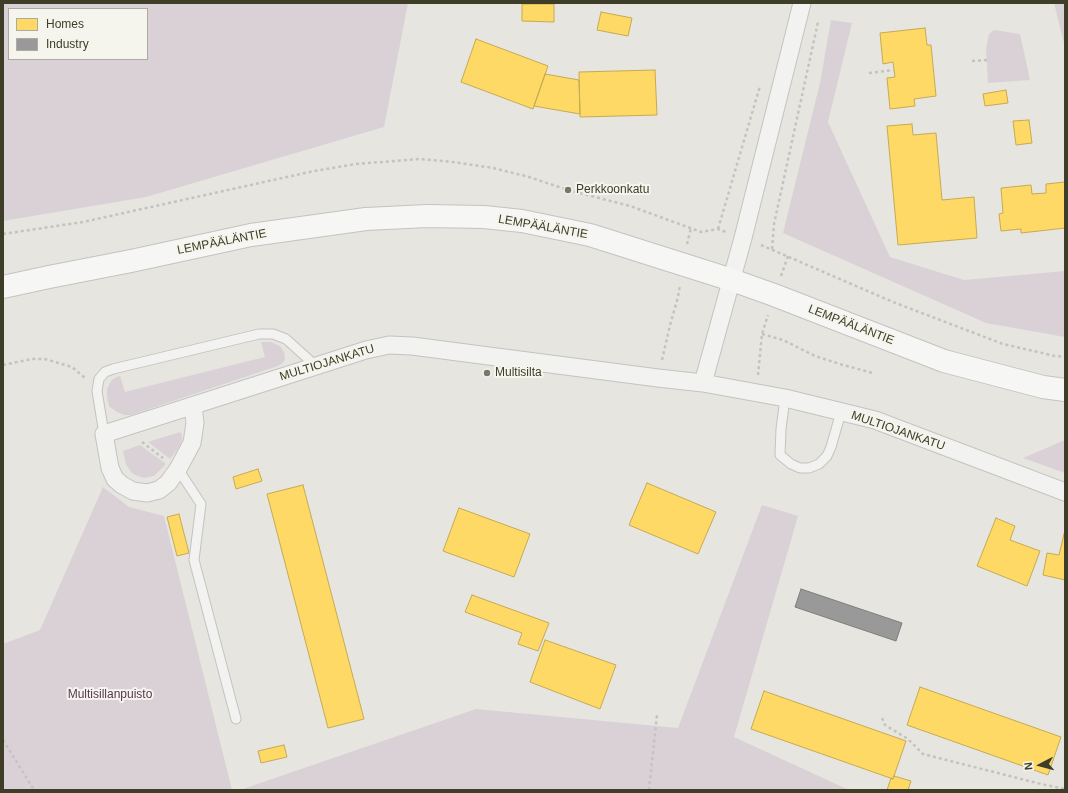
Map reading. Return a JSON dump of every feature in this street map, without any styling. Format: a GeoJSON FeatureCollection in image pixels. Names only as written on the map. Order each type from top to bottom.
{"type":"FeatureCollection","features":[{"type":"Feature","properties":{"kind":"main road","name":"LEMPÄÄLÄNTIE"},"geometry":{"type":"LineString","coordinates":[[3,287],[49,276],[131,261],[251,235],[366,219],[427,216],[484,217],[522,221],[590,235],[732,280],[944,361],[1043,387],[1065,390]]}},
{"type":"Feature","properties":{"kind":"street"},"geometry":{"type":"LineString","coordinates":[[703,383],[767,146],[802,3]]}},
{"type":"Feature","properties":{"kind":"street","name":"MULTIOJANKATU"},"geometry":{"type":"LineString","coordinates":[[104,434],[366,350],[388,345],[412,346],[703,383],[785,398],[875,420],[1065,492]]}},
{"type":"Feature","properties":{"kind":"street"},"geometry":{"type":"LineString","coordinates":[[104,434],[110,468],[115,479],[133,491],[147,493],[159,490],[168,483],[178,469],[192,442],[195,423],[193,406]]}},
{"type":"Feature","properties":{"kind":"lane"},"geometry":{"type":"LineString","coordinates":[[104,434],[97,391],[99,379],[105,372],[113,369],[259,334],[273,334],[286,339],[316,366]]}},
{"type":"Feature","properties":{"kind":"lane"},"geometry":{"type":"LineString","coordinates":[[785,398],[781,429],[780,455],[791,464],[800,468],[809,468],[819,464],[827,456],[841,412]]}},
{"type":"Feature","properties":{"kind":"lane"},"geometry":{"type":"LineString","coordinates":[[178,469],[201,504],[194,560],[236,719]]}},
{"type":"Feature","properties":{"kind":"path"},"geometry":{"type":"LineString","coordinates":[[820,16],[774,224],[772,249],[893,302],[1003,344],[1065,357]]}},
{"type":"Feature","properties":{"kind":"path"},"geometry":{"type":"LineString","coordinates":[[972,61],[986,60]]}},
{"type":"Feature","properties":{"kind":"path"},"geometry":{"type":"LineString","coordinates":[[868,73],[894,70]]}},
{"type":"Feature","properties":{"kind":"path"},"geometry":{"type":"LineString","coordinates":[[3,234],[83,222],[314,171],[356,164],[420,159],[493,168],[630,206],[701,232],[718,229],[760,84]]}},
{"type":"Feature","properties":{"kind":"path"},"geometry":{"type":"LineString","coordinates":[[658,378],[678,296],[682,264],[691,228]]}},
{"type":"Feature","properties":{"kind":"path"},"geometry":{"type":"LineString","coordinates":[[756,392],[762,334],[788,256]]}},
{"type":"Feature","properties":{"kind":"path"},"geometry":{"type":"LineString","coordinates":[[762,334],[783,340],[815,356],[873,373]]}},
{"type":"Feature","properties":{"kind":"path"},"geometry":{"type":"LineString","coordinates":[[3,365],[45,359],[72,367]]}},
{"type":"Feature","properties":{"kind":"path"},"geometry":{"type":"LineString","coordinates":[[148,439],[142,442],[178,469]]}},
{"type":"Feature","properties":{"kind":"path"},"geometry":{"type":"LineString","coordinates":[[649,790],[657,715]]}},
{"type":"Feature","properties":{"kind":"path"},"geometry":{"type":"LineString","coordinates":[[882,718],[885,725],[908,738],[923,754],[1065,789]]}},
{"type":"Feature","properties":{"kind":"path"},"geometry":{"type":"LineString","coordinates":[[3,740],[34,790]]}},
{"type":"Feature","properties":{"kind":"green space"},"geometry":{"type":"Polygon","coordinates":[[[3,3],[408,3],[384,127],[146,197],[3,221],[3,3]]]}},
{"type":"Feature","properties":{"kind":"green space"},"geometry":{"type":"Polygon","coordinates":[[[1054,3],[1065,3],[1065,47],[1054,3]]]}},
{"type":"Feature","properties":{"kind":"green space"},"geometry":{"type":"Polygon","coordinates":[[[831,20],[852,23],[828,122],[890,257],[964,280],[1065,271],[1065,337],[986,323],[783,233],[820,83],[831,20]]]}},
{"type":"Feature","properties":{"kind":"green space"},"geometry":{"type":"Polygon","coordinates":[[[994,30],[1020,34],[1030,80],[988,83],[986,48],[989,34],[994,30]]]}},
{"type":"Feature","properties":{"kind":"green space"},"geometry":{"type":"Polygon","coordinates":[[[261,342],[271,342],[280,346],[284,352],[285,359],[283,363],[278,366],[131,415],[124,415],[109,406],[107,389],[111,381],[116,377],[120,376],[125,392],[265,357],[261,342]]]}},
{"type":"Feature","properties":{"kind":"green space"},"geometry":{"type":"Polygon","coordinates":[[[180,432],[182,435],[182,440],[179,447],[170,459],[148,442],[180,432]]]}},
{"type":"Feature","properties":{"kind":"green space"},"geometry":{"type":"Polygon","coordinates":[[[1065,440],[1065,473],[1023,458],[1065,440]]]}},
{"type":"Feature","properties":{"kind":"green space"},"geometry":{"type":"Polygon","coordinates":[[[140,445],[166,464],[154,476],[144,478],[135,475],[126,464],[123,451],[140,445]]]}},
{"type":"Feature","properties":{"kind":"green space","name":"Multisillanpuisto"},"geometry":{"type":"Polygon","coordinates":[[[103,487],[129,507],[164,516],[232,790],[3,790],[3,644],[40,630],[103,487]]]}},
{"type":"Feature","properties":{"kind":"green space"},"geometry":{"type":"Polygon","coordinates":[[[762,505],[798,516],[734,737],[849,790],[240,790],[476,709],[678,728],[762,505]]]}},
{"type":"Feature","properties":{"kind":"building: Homes"},"geometry":{"type":"Polygon","coordinates":[[[522,4],[554,4],[554,22],[522,21],[522,4]]]}},
{"type":"Feature","properties":{"kind":"building: Homes"},"geometry":{"type":"Polygon","coordinates":[[[601,12],[632,18],[628,36],[597,30],[601,12]]]}},
{"type":"Feature","properties":{"kind":"building: Homes"},"geometry":{"type":"Polygon","coordinates":[[[925,28],[927,45],[931,45],[936,96],[914,99],[915,106],[890,109],[887,78],[895,77],[893,62],[883,64],[880,33],[925,28]]]}},
{"type":"Feature","properties":{"kind":"building: Homes"},"geometry":{"type":"Polygon","coordinates":[[[476,39],[548,66],[533,109],[461,82],[476,39]]]}},
{"type":"Feature","properties":{"kind":"building: Homes"},"geometry":{"type":"Polygon","coordinates":[[[655,70],[657,115],[580,117],[579,72],[655,70]]]}},
{"type":"Feature","properties":{"kind":"building: Homes"},"geometry":{"type":"Polygon","coordinates":[[[545,74],[579,80],[580,114],[534,106],[545,74]]]}},
{"type":"Feature","properties":{"kind":"building: Homes"},"geometry":{"type":"Polygon","coordinates":[[[1006,90],[1008,103],[985,106],[983,94],[1006,90]]]}},
{"type":"Feature","properties":{"kind":"building: Homes"},"geometry":{"type":"Polygon","coordinates":[[[1029,120],[1032,143],[1016,145],[1013,121],[1029,120]]]}},
{"type":"Feature","properties":{"kind":"building: Homes"},"geometry":{"type":"Polygon","coordinates":[[[912,124],[913,135],[936,133],[942,200],[974,197],[977,238],[898,245],[887,126],[912,124]]]}},
{"type":"Feature","properties":{"kind":"building: Homes"},"geometry":{"type":"Polygon","coordinates":[[[1065,182],[1065,228],[1021,233],[1021,229],[1001,231],[999,214],[1003,213],[1001,188],[1031,185],[1032,194],[1046,193],[1046,184],[1065,182]]]}},
{"type":"Feature","properties":{"kind":"building: Homes"},"geometry":{"type":"Polygon","coordinates":[[[258,469],[262,481],[236,489],[233,477],[258,469]]]}},
{"type":"Feature","properties":{"kind":"building: Homes"},"geometry":{"type":"Polygon","coordinates":[[[647,483],[716,512],[698,554],[629,525],[647,483]]]}},
{"type":"Feature","properties":{"kind":"building: Homes"},"geometry":{"type":"Polygon","coordinates":[[[303,485],[364,719],[328,728],[267,494],[303,485]]]}},
{"type":"Feature","properties":{"kind":"building: Homes"},"geometry":{"type":"Polygon","coordinates":[[[459,508],[530,534],[514,577],[443,551],[459,508]]]}},
{"type":"Feature","properties":{"kind":"building: Homes"},"geometry":{"type":"Polygon","coordinates":[[[179,514],[189,553],[177,556],[167,517],[179,514]]]}},
{"type":"Feature","properties":{"kind":"building: Homes"},"geometry":{"type":"Polygon","coordinates":[[[996,518],[1015,526],[1010,540],[1040,551],[1027,586],[977,566],[996,518]]]}},
{"type":"Feature","properties":{"kind":"building: Homes"},"geometry":{"type":"Polygon","coordinates":[[[1064,534],[1065,580],[1043,575],[1047,553],[1059,555],[1064,534]]]}},
{"type":"Feature","properties":{"kind":"building: Homes"},"geometry":{"type":"Polygon","coordinates":[[[472,595],[549,623],[538,651],[518,644],[522,633],[465,612],[472,595]]]}},
{"type":"Feature","properties":{"kind":"building: Homes"},"geometry":{"type":"Polygon","coordinates":[[[545,640],[616,665],[600,709],[530,682],[545,640]]]}},
{"type":"Feature","properties":{"kind":"building: Homes"},"geometry":{"type":"Polygon","coordinates":[[[920,687],[1061,737],[1048,775],[907,725],[920,687]]]}},
{"type":"Feature","properties":{"kind":"building: Homes"},"geometry":{"type":"Polygon","coordinates":[[[764,691],[906,741],[893,779],[751,729],[764,691]]]}},
{"type":"Feature","properties":{"kind":"building: Homes"},"geometry":{"type":"Polygon","coordinates":[[[284,745],[287,757],[261,763],[258,751],[284,745]]]}},
{"type":"Feature","properties":{"kind":"building: Homes"},"geometry":{"type":"Polygon","coordinates":[[[894,776],[911,781],[908,790],[887,790],[891,778],[893,779],[894,776]]]}},
{"type":"Feature","properties":{"kind":"building: Industry"},"geometry":{"type":"Polygon","coordinates":[[[801,589],[902,623],[896,641],[795,607],[801,589]]]}},
{"type":"Feature","properties":{"kind":"place","name":"Perkkoonkatu"},"geometry":{"type":"Point","coordinates":[568,190]}},
{"type":"Feature","properties":{"kind":"place","name":"Multisilta"},"geometry":{"type":"Point","coordinates":[487,373]}}]}
